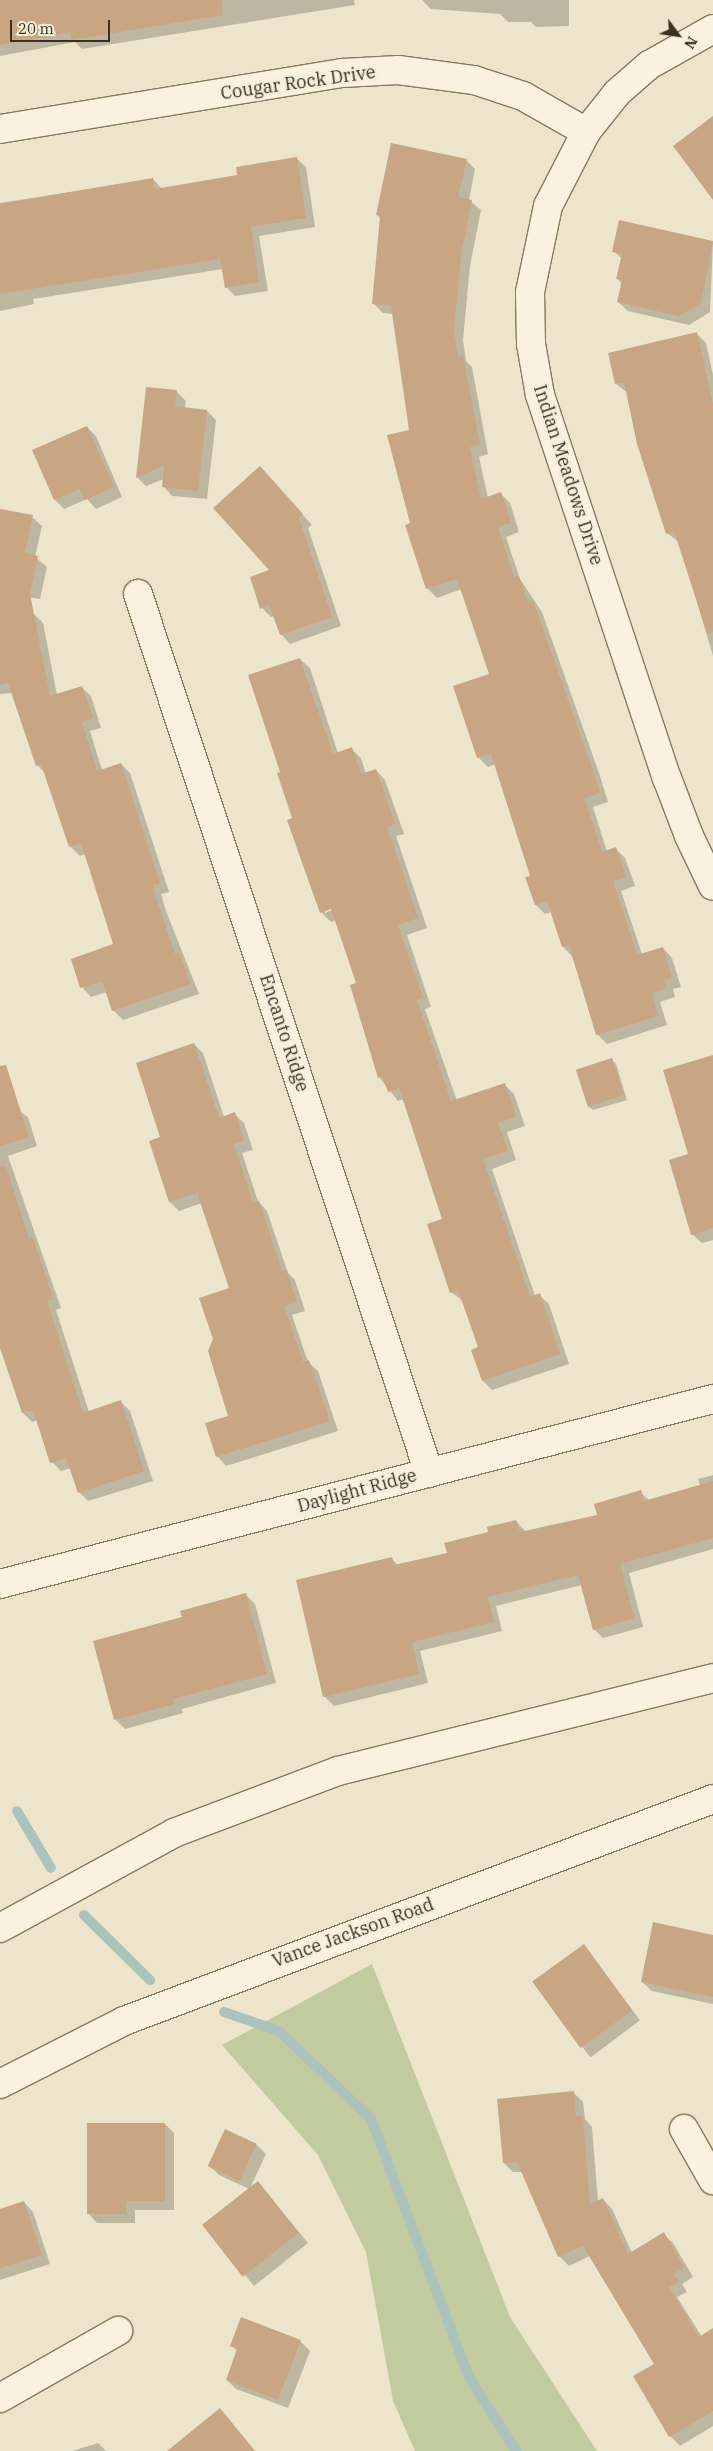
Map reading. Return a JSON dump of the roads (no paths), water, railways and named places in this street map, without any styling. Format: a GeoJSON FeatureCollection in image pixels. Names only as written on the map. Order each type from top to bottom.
{"type":"FeatureCollection","features":[{"type":"Feature","properties":{"kind":"street","name":"Indian Meadows Drive"},"geometry":{"type":"LineString","coordinates":[[713,29],[649,65],[617,93],[586,132],[548,206],[537,245],[530,292],[531,344],[540,396],[667,778],[689,836],[713,886]]}},
{"type":"Feature","properties":{"kind":"street","name":"Cougar Rock Drive"},"geometry":{"type":"LineString","coordinates":[[0,129],[343,73],[398,70],[474,80],[522,96],[586,132]]}},
{"type":"Feature","properties":{"kind":"street","name":"Encanto Ridge"},"geometry":{"type":"LineString","coordinates":[[138,594],[429,1472]]}},
{"type":"Feature","properties":{"kind":"street","name":"Daylight Ridge"},"geometry":{"type":"LineString","coordinates":[[0,1584],[713,1399]]}},
{"type":"Feature","properties":{"kind":"street"},"geometry":{"type":"LineString","coordinates":[[0,1928],[174,1833],[338,1771],[713,1678]]}},
{"type":"Feature","properties":{"kind":"street","name":"Vance Jackson Road"},"geometry":{"type":"LineString","coordinates":[[0,2084],[124,2022],[713,1799]]}},
{"type":"Feature","properties":{"kind":"street"},"geometry":{"type":"LineString","coordinates":[[684,2129],[713,2180]]}},
{"type":"Feature","properties":{"kind":"street"},"geometry":{"type":"LineString","coordinates":[[0,2398],[118,2331]]}},
{"type":"Feature","properties":{"kind":"waterway"},"geometry":{"type":"LineString","coordinates":[[17,1811],[51,1868]]}},
{"type":"Feature","properties":{"kind":"waterway"},"geometry":{"type":"LineString","coordinates":[[84,1915],[150,1980]]}},
{"type":"Feature","properties":{"kind":"waterway"},"geometry":{"type":"LineString","coordinates":[[224,2012],[279,2031],[371,2119],[469,2377],[516,2451]]}}]}
